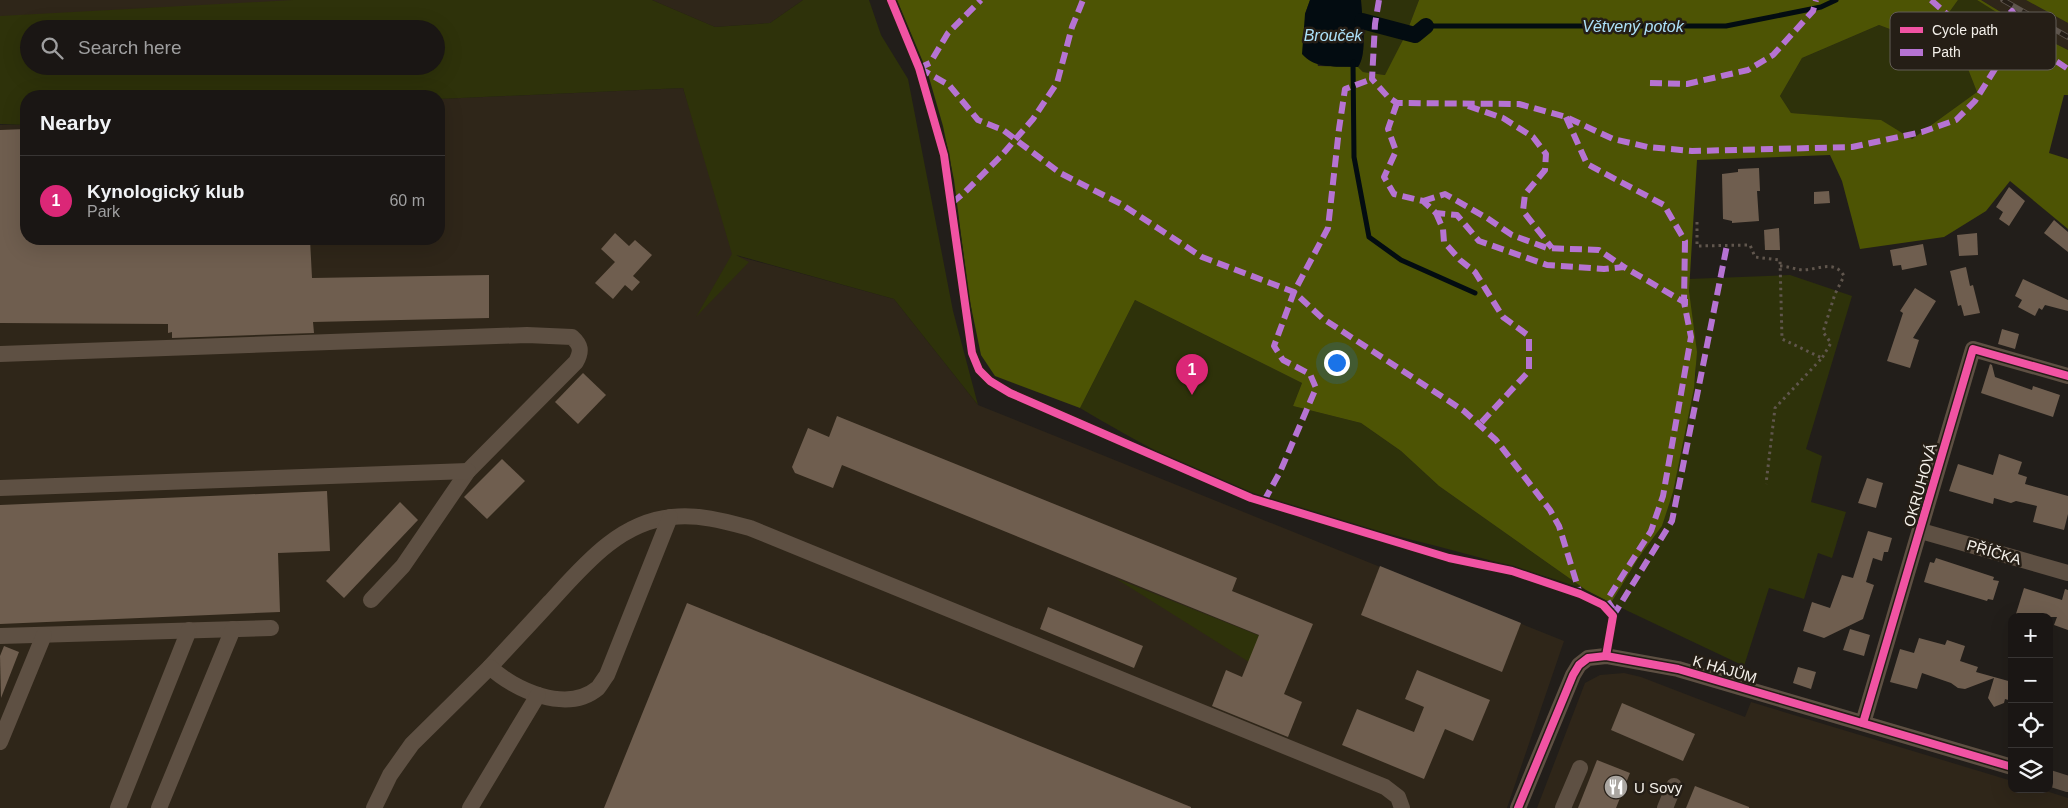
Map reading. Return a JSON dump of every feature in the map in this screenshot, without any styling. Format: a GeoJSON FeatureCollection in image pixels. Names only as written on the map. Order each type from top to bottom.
{"type":"FeatureCollection","features":[{"type":"Feature","properties":{"kind":"street"},"geometry":{"type":"LineString","coordinates":[[0,354],[527,335],[572,336],[580,347],[580,354],[576,362],[468,470],[403,566],[372,600]]}},
{"type":"Feature","properties":{"kind":"street","name":"OKRUHOVÁ"},"geometry":{"type":"LineString","coordinates":[[1863,723],[1921,532],[1973,349],[2068,376]]}},
{"type":"Feature","properties":{"kind":"street"},"geometry":{"type":"LineString","coordinates":[[0,488],[468,470]]}},
{"type":"Feature","properties":{"kind":"street"},"geometry":{"type":"LineString","coordinates":[[374,808],[390,775],[412,744],[490,667],[588,560],[607,544],[647,523],[670,517],[696,516],[721,520],[750,528],[1385,787],[1398,797],[1402,808]]}},
{"type":"Feature","properties":{"kind":"street"},"geometry":{"type":"LineString","coordinates":[[490,667],[508,682],[538,695],[570,698],[587,694],[599,687],[607,675],[670,517]]}},
{"type":"Feature","properties":{"kind":"street","name":"PŘÍČKA"},"geometry":{"type":"LineString","coordinates":[[1921,532],[2068,573]]}},
{"type":"Feature","properties":{"kind":"street"},"geometry":{"type":"LineString","coordinates":[[0,636],[270,628]]}},
{"type":"Feature","properties":{"kind":"street"},"geometry":{"type":"LineString","coordinates":[[160,808],[233,629]]}},
{"type":"Feature","properties":{"kind":"street"},"geometry":{"type":"LineString","coordinates":[[118,808],[189,630]]}},
{"type":"Feature","properties":{"kind":"street"},"geometry":{"type":"LineString","coordinates":[[0,742],[44,634]]}},
{"type":"Feature","properties":{"kind":"street","name":"K HÁJŮM"},"geometry":{"type":"LineString","coordinates":[[1518,808],[1570,680],[1579,665],[1588,658],[1606,656],[1678,669],[2008,766]]}},
{"type":"Feature","properties":{"kind":"street"},"geometry":{"type":"LineString","coordinates":[[470,808],[538,695]]}},
{"type":"Feature","properties":{"kind":"street"},"geometry":{"type":"LineString","coordinates":[[1563,808],[1580,768]]}},
{"type":"Feature","properties":{"kind":"street"},"geometry":{"type":"LineString","coordinates":[[2053,779],[2068,784]]}},
{"type":"Feature","properties":{"kind":"street"},"geometry":{"type":"LineString","coordinates":[[1665,808],[1674,786]]}},
{"type":"Feature","properties":{"kind":"path"},"geometry":{"type":"LineString","coordinates":[[1697,222],[1697,246],[1750,245],[1755,257],[1780,260],[1782,339],[1822,358]]}},
{"type":"Feature","properties":{"kind":"path"},"geometry":{"type":"LineString","coordinates":[[1766,484],[1775,408],[1822,358],[1831,343],[1824,332],[1835,294],[1844,276],[1842,272],[1830,266],[1803,270],[1780,266]]}},
{"type":"Feature","properties":{"kind":"shaded area"},"geometry":{"type":"Polygon","coordinates":[[[0,0],[367,0],[0,17],[0,0]]]}},
{"type":"Feature","properties":{"kind":"shaded area"},"geometry":{"type":"Polygon","coordinates":[[[652,0],[803,0],[770,23],[715,27],[652,0]]]}},
{"type":"Feature","properties":{"kind":"shaded area"},"geometry":{"type":"Polygon","coordinates":[[[1981,0],[2026,0],[2048,12],[2001,12],[1981,0]]]}},
{"type":"Feature","properties":{"kind":"shaded area"},"geometry":{"type":"Polygon","coordinates":[[[2056,16],[2068,23],[2068,50],[2056,44],[2056,16]]]}},
{"type":"Feature","properties":{"kind":"shaded area"},"geometry":{"type":"Polygon","coordinates":[[[683,88],[737,256],[894,299],[978,405],[1564,641],[1507,808],[0,808],[0,125],[20,125],[20,245],[445,245],[445,99],[683,88]]]}},
{"type":"Feature","properties":{"kind":"shaded area"},"geometry":{"type":"Polygon","coordinates":[[[1624,673],[1641,677],[1745,717],[1751,702],[2008,780],[2008,793],[2052,793],[2068,798],[2068,808],[1537,808],[1585,683],[1600,675],[1624,673]]]}},
{"type":"Feature","properties":{"kind":"green space"},"geometry":{"type":"Polygon","coordinates":[[[293,0],[652,0],[715,27],[770,23],[803,0],[869,0],[881,35],[908,79],[953,311],[978,405],[894,299],[736,255],[749,262],[696,317],[732,254],[683,88],[445,99],[445,90],[20,90],[20,125],[0,124],[0,16],[293,0]]]}},
{"type":"Feature","properties":{"kind":"green space"},"geometry":{"type":"Polygon","coordinates":[[[897,0],[1310,0],[1305,14],[1318,66],[1358,67],[1363,72],[1385,75],[1406,34],[1419,0],[1958,0],[1949,12],[1890,12],[1890,29],[1879,25],[1802,58],[1780,96],[1791,113],[1881,120],[1912,139],[1977,92],[1968,70],[2056,70],[2056,44],[2068,50],[2068,95],[2064,95],[2049,153],[2068,159],[2068,229],[2010,181],[1986,211],[1944,237],[1860,249],[1842,181],[1830,155],[1697,160],[1689,291],[1697,352],[1694,388],[1673,492],[1662,526],[1639,557],[1611,603],[1586,590],[1439,486],[1401,451],[1361,423],[1293,406],[1302,383],[1135,300],[1080,408],[995,376],[981,355],[969,297],[954,180],[943,126],[928,74],[897,0]]]}},
{"type":"Feature","properties":{"kind":"green space"},"geometry":{"type":"Polygon","coordinates":[[[1361,0],[1419,0],[1406,34],[1386,75],[1363,72],[1358,67],[1364,45],[1361,0]]]}},
{"type":"Feature","properties":{"kind":"green space"},"geometry":{"type":"Polygon","coordinates":[[[1958,0],[1977,0],[1996,12],[1949,12],[1958,0]]]}},
{"type":"Feature","properties":{"kind":"green space"},"geometry":{"type":"Polygon","coordinates":[[[1977,0],[1981,0],[2001,12],[1996,12],[1977,0]]]}},
{"type":"Feature","properties":{"kind":"green space"},"geometry":{"type":"Polygon","coordinates":[[[2026,0],[2068,0],[2068,23],[2056,16],[2056,12],[2048,12],[2026,0]]]}},
{"type":"Feature","properties":{"kind":"green space"},"geometry":{"type":"Polygon","coordinates":[[[1879,25],[1890,29],[1890,70],[1968,70],[1977,92],[1912,139],[1880,120],[1791,113],[1780,96],[1802,58],[1879,25]]]}},
{"type":"Feature","properties":{"kind":"green space"},"geometry":{"type":"Polygon","coordinates":[[[1790,275],[1852,296],[1806,449],[1822,456],[1811,502],[1846,512],[1832,558],[1818,553],[1804,599],[1769,588],[1744,666],[1611,603],[1639,557],[1662,526],[1696,374],[1689,279],[1790,275]]]}},
{"type":"Feature","properties":{"kind":"green space"},"geometry":{"type":"Polygon","coordinates":[[[1135,300],[1302,383],[1293,406],[1361,423],[1401,451],[1439,486],[1586,590],[1504,564],[1339,521],[1234,488],[1189,468],[1080,408],[1135,300]]]}},
{"type":"Feature","properties":{"kind":"green space"},"geometry":{"type":"Polygon","coordinates":[[[1115,578],[1260,636],[1249,662],[1115,578]]]}},
{"type":"Feature","properties":{"kind":"water","name":"Brouček"},"geometry":{"type":"Polygon","coordinates":[[[1310,0],[1361,0],[1364,45],[1358,67],[1321,65],[1314,63],[1302,54],[1305,14],[1310,0]]]}},
{"type":"Feature","properties":{"kind":"building"},"geometry":{"type":"Polygon","coordinates":[[[20,129],[20,245],[310,245],[312,278],[489,275],[489,318],[313,322],[314,333],[172,338],[172,332],[168,333],[168,324],[0,323],[0,130],[20,129]]]}},
{"type":"Feature","properties":{"kind":"building"},"geometry":{"type":"Polygon","coordinates":[[[1759,168],[1760,191],[1757,191],[1759,221],[1732,223],[1732,221],[1723,219],[1722,174],[1738,172],[1738,169],[1759,168]]]}},
{"type":"Feature","properties":{"kind":"building"},"geometry":{"type":"Polygon","coordinates":[[[2009,187],[2025,201],[2009,226],[1999,219],[2003,212],[1996,207],[2009,187]]]}},
{"type":"Feature","properties":{"kind":"building"},"geometry":{"type":"Polygon","coordinates":[[[1829,191],[1830,203],[1814,204],[1814,192],[1829,191]]]}},
{"type":"Feature","properties":{"kind":"building"},"geometry":{"type":"Polygon","coordinates":[[[2054,220],[2068,232],[2068,252],[2044,233],[2054,220]]]}},
{"type":"Feature","properties":{"kind":"building"},"geometry":{"type":"Polygon","coordinates":[[[1779,228],[1780,250],[1765,250],[1764,230],[1779,228]]]}},
{"type":"Feature","properties":{"kind":"building"},"geometry":{"type":"Polygon","coordinates":[[[615,233],[629,246],[635,240],[652,255],[633,276],[640,282],[632,291],[625,285],[613,299],[595,283],[615,262],[601,249],[615,233]]]}},
{"type":"Feature","properties":{"kind":"building"},"geometry":{"type":"Polygon","coordinates":[[[1977,233],[1978,255],[1959,256],[1957,235],[1977,233]]]}},
{"type":"Feature","properties":{"kind":"building"},"geometry":{"type":"Polygon","coordinates":[[[1923,244],[1927,265],[1902,270],[1901,265],[1893,266],[1890,250],[1923,244]]]}},
{"type":"Feature","properties":{"kind":"building"},"geometry":{"type":"Polygon","coordinates":[[[1966,267],[1970,286],[1973,285],[1980,313],[1964,316],[1961,305],[1958,306],[1950,271],[1966,267]]]}},
{"type":"Feature","properties":{"kind":"building"},"geometry":{"type":"Polygon","coordinates":[[[2023,279],[2068,300],[2068,311],[2045,305],[2042,310],[2039,308],[2035,316],[2018,307],[2022,300],[2015,296],[2023,279]]]}},
{"type":"Feature","properties":{"kind":"building"},"geometry":{"type":"Polygon","coordinates":[[[1915,288],[1936,301],[1913,338],[1919,340],[1910,368],[1887,361],[1903,313],[1900,311],[1915,288]]]}},
{"type":"Feature","properties":{"kind":"building"},"geometry":{"type":"Polygon","coordinates":[[[2002,329],[2019,334],[2015,349],[1998,344],[2002,329]]]}},
{"type":"Feature","properties":{"kind":"building"},"geometry":{"type":"Polygon","coordinates":[[[1990,364],[1992,365],[1995,377],[2032,390],[2033,386],[2060,395],[2053,417],[1981,393],[1990,364]]]}},
{"type":"Feature","properties":{"kind":"building"},"geometry":{"type":"Polygon","coordinates":[[[583,373],[606,395],[578,424],[555,402],[583,373]]]}},
{"type":"Feature","properties":{"kind":"building"},"geometry":{"type":"Polygon","coordinates":[[[837,416],[1237,578],[1232,591],[1313,624],[1284,694],[1302,702],[1288,737],[1212,706],[1226,670],[1242,677],[1259,635],[842,465],[833,488],[795,473],[792,467],[808,428],[829,437],[837,416]]]}},
{"type":"Feature","properties":{"kind":"building"},"geometry":{"type":"Polygon","coordinates":[[[1999,454],[2022,462],[2018,474],[2027,477],[2025,484],[2068,496],[2068,514],[2064,530],[2033,522],[2037,506],[2016,501],[2011,503],[1994,498],[1993,504],[1949,491],[1958,464],[1993,475],[1999,454]]]}},
{"type":"Feature","properties":{"kind":"building"},"geometry":{"type":"Polygon","coordinates":[[[502,459],[525,481],[487,519],[464,497],[502,459]]]}},
{"type":"Feature","properties":{"kind":"building"},"geometry":{"type":"Polygon","coordinates":[[[1867,478],[1883,483],[1876,508],[1858,503],[1867,478]]]}},
{"type":"Feature","properties":{"kind":"building"},"geometry":{"type":"Polygon","coordinates":[[[327,491],[330,551],[278,553],[280,612],[0,624],[0,505],[327,491]]]}},
{"type":"Feature","properties":{"kind":"building"},"geometry":{"type":"Polygon","coordinates":[[[400,502],[418,520],[344,598],[326,581],[400,502]]]}},
{"type":"Feature","properties":{"kind":"building"},"geometry":{"type":"Polygon","coordinates":[[[1868,531],[1892,538],[1888,552],[1884,552],[1882,561],[1873,558],[1866,582],[1874,585],[1863,619],[1824,638],[1803,631],[1812,602],[1830,608],[1842,575],[1853,578],[1868,531]]]}},
{"type":"Feature","properties":{"kind":"building"},"geometry":{"type":"Polygon","coordinates":[[[1936,558],[1994,577],[1993,580],[1999,581],[1993,600],[1988,599],[1987,601],[1924,582],[1930,562],[1934,563],[1936,558]]]}},
{"type":"Feature","properties":{"kind":"building"},"geometry":{"type":"Polygon","coordinates":[[[1380,566],[1521,623],[1502,672],[1361,615],[1380,566]]]}},
{"type":"Feature","properties":{"kind":"building"},"geometry":{"type":"Polygon","coordinates":[[[2024,588],[2062,600],[2065,589],[2068,590],[2068,630],[2054,625],[2057,617],[2053,617],[2053,613],[2016,613],[2024,588]]]}},
{"type":"Feature","properties":{"kind":"building"},"geometry":{"type":"Polygon","coordinates":[[[687,603],[1191,807],[1191,808],[604,808],[687,603]]]}},
{"type":"Feature","properties":{"kind":"building"},"geometry":{"type":"Polygon","coordinates":[[[1048,607],[1143,646],[1134,668],[1040,629],[1048,607]]]}},
{"type":"Feature","properties":{"kind":"building"},"geometry":{"type":"Polygon","coordinates":[[[1850,629],[1870,635],[1864,656],[1843,650],[1850,629]]]}},
{"type":"Feature","properties":{"kind":"building"},"geometry":{"type":"Polygon","coordinates":[[[1919,638],[1945,645],[1947,640],[1965,646],[1960,661],[1978,667],[1976,672],[2008,681],[2008,700],[2005,699],[2004,703],[1994,707],[1988,698],[1994,678],[1965,689],[1958,688],[1951,683],[1922,673],[1917,689],[1890,682],[1900,649],[1914,653],[1919,638]]]}},
{"type":"Feature","properties":{"kind":"building"},"geometry":{"type":"Polygon","coordinates":[[[4,646],[19,652],[1,698],[0,656],[4,646]]]}},
{"type":"Feature","properties":{"kind":"building"},"geometry":{"type":"Polygon","coordinates":[[[1798,667],[1816,672],[1811,689],[1793,683],[1798,667]]]}},
{"type":"Feature","properties":{"kind":"building"},"geometry":{"type":"Polygon","coordinates":[[[1417,670],[1490,700],[1473,741],[1445,729],[1424,779],[1342,745],[1357,709],[1414,732],[1424,707],[1405,699],[1417,670]]]}},
{"type":"Feature","properties":{"kind":"building"},"geometry":{"type":"Polygon","coordinates":[[[1622,703],[1695,734],[1683,761],[1611,730],[1622,703]]]}},
{"type":"Feature","properties":{"kind":"building"},"geometry":{"type":"Polygon","coordinates":[[[1597,760],[1630,773],[1616,808],[1578,808],[1597,760]]]}},
{"type":"Feature","properties":{"kind":"building"},"geometry":{"type":"Polygon","coordinates":[[[1695,786],[1749,807],[1749,808],[1686,808],[1695,786]]]}},
{"type":"Feature","properties":{"kind":"waterway","name":"Větvený potok"},"geometry":{"type":"LineString","coordinates":[[1426,26],[1726,26],[1821,7],[1836,0]]}},
{"type":"Feature","properties":{"kind":"waterway","name":"Větvený potok"},"geometry":{"type":"LineString","coordinates":[[1362,21],[1415,35],[1426,26]]}},
{"type":"Feature","properties":{"kind":"waterway","name":"Větvený potok"},"geometry":{"type":"LineString","coordinates":[[1353,62],[1354,157],[1369,237],[1401,260],[1475,293]]}},
{"type":"Feature","properties":{"kind":"railway"},"geometry":{"type":"LineString","coordinates":[[2003,0],[2024,12]]}},
{"type":"Feature","properties":{"kind":"railway"},"geometry":{"type":"LineString","coordinates":[[2056,30],[2068,37]]}},
{"type":"Feature","properties":{"kind":"marked path"},"geometry":{"type":"LineString","coordinates":[[919,68],[930,63],[948,33],[981,0]]}},
{"type":"Feature","properties":{"kind":"marked path"},"geometry":{"type":"LineString","coordinates":[[952,203],[1001,156],[1033,119],[1057,83],[1072,27],[1083,0]]}},
{"type":"Feature","properties":{"kind":"marked path"},"geometry":{"type":"LineString","coordinates":[[1379,0],[1375,24],[1372,79],[1388,97],[1397,103],[1519,104],[1566,117],[1613,139],[1648,147],[1692,151],[1852,147],[1922,132],[1956,120],[1975,101],[1994,70]]}},
{"type":"Feature","properties":{"kind":"marked path"},"geometry":{"type":"LineString","coordinates":[[1650,83],[1687,84],[1748,70],[1773,55],[1813,11],[1816,0]]}},
{"type":"Feature","properties":{"kind":"marked path"},"geometry":{"type":"LineString","coordinates":[[1931,0],[1945,12]]}},
{"type":"Feature","properties":{"kind":"marked path"},"geometry":{"type":"LineString","coordinates":[[2056,61],[2068,69]]}},
{"type":"Feature","properties":{"kind":"marked path"},"geometry":{"type":"LineString","coordinates":[[919,68],[949,85],[978,120],[1003,130],[1060,173],[1121,204],[1202,257],[1294,292],[1322,318],[1464,411],[1496,440],[1550,510],[1559,526],[1580,594]]}},
{"type":"Feature","properties":{"kind":"marked path"},"geometry":{"type":"LineString","coordinates":[[1264,501],[1280,472],[1316,388],[1310,374],[1283,360],[1274,346],[1294,292],[1328,228],[1345,89],[1372,79]]}},
{"type":"Feature","properties":{"kind":"marked path"},"geometry":{"type":"LineString","coordinates":[[1397,103],[1388,129],[1396,151],[1384,177],[1394,194],[1423,201],[1436,213],[1457,215],[1479,241],[1547,265],[1604,269],[1624,267],[1684,302],[1691,337],[1663,496],[1651,531],[1607,600],[1613,609]]}},
{"type":"Feature","properties":{"kind":"marked path"},"geometry":{"type":"LineString","coordinates":[[1468,106],[1503,118],[1533,137],[1546,154],[1545,170],[1525,194],[1523,211],[1552,248]]}},
{"type":"Feature","properties":{"kind":"marked path"},"geometry":{"type":"LineString","coordinates":[[1566,117],[1587,164],[1664,205],[1685,241],[1684,302],[1688,302]]}},
{"type":"Feature","properties":{"kind":"marked path"},"geometry":{"type":"LineString","coordinates":[[1423,201],[1445,194],[1512,235],[1547,248],[1599,250],[1624,267]]}},
{"type":"Feature","properties":{"kind":"marked path"},"geometry":{"type":"LineString","coordinates":[[1436,213],[1443,229],[1444,242],[1460,260],[1475,272],[1503,317],[1529,336],[1529,371],[1479,425]]}},
{"type":"Feature","properties":{"kind":"marked path"},"geometry":{"type":"LineString","coordinates":[[1613,616],[1672,521],[1727,245]]}},
{"type":"Feature","properties":{"kind":"cycle path"},"geometry":{"type":"LineString","coordinates":[[891,0],[919,68],[944,155],[972,353],[979,370],[990,381],[1010,393],[1251,498],[1449,558],[1512,571],[1580,594],[1603,605],[1613,616],[1606,656]]}},
{"type":"Feature","properties":{"kind":"cycle path"},"geometry":{"type":"LineString","coordinates":[[1863,723],[1973,349],[2068,376]]}},
{"type":"Feature","properties":{"kind":"cycle path"},"geometry":{"type":"LineString","coordinates":[[1518,808],[1573,675],[1579,665],[1588,658],[1606,656],[1678,669],[2008,766]]}},
{"type":"Feature","properties":{"kind":"place","name":"Kynologický klub"},"geometry":{"type":"Point","coordinates":[1192,395]}},
{"type":"Feature","properties":{"kind":"place","name":"U Sovy"},"geometry":{"type":"Point","coordinates":[1616,787]}}]}
